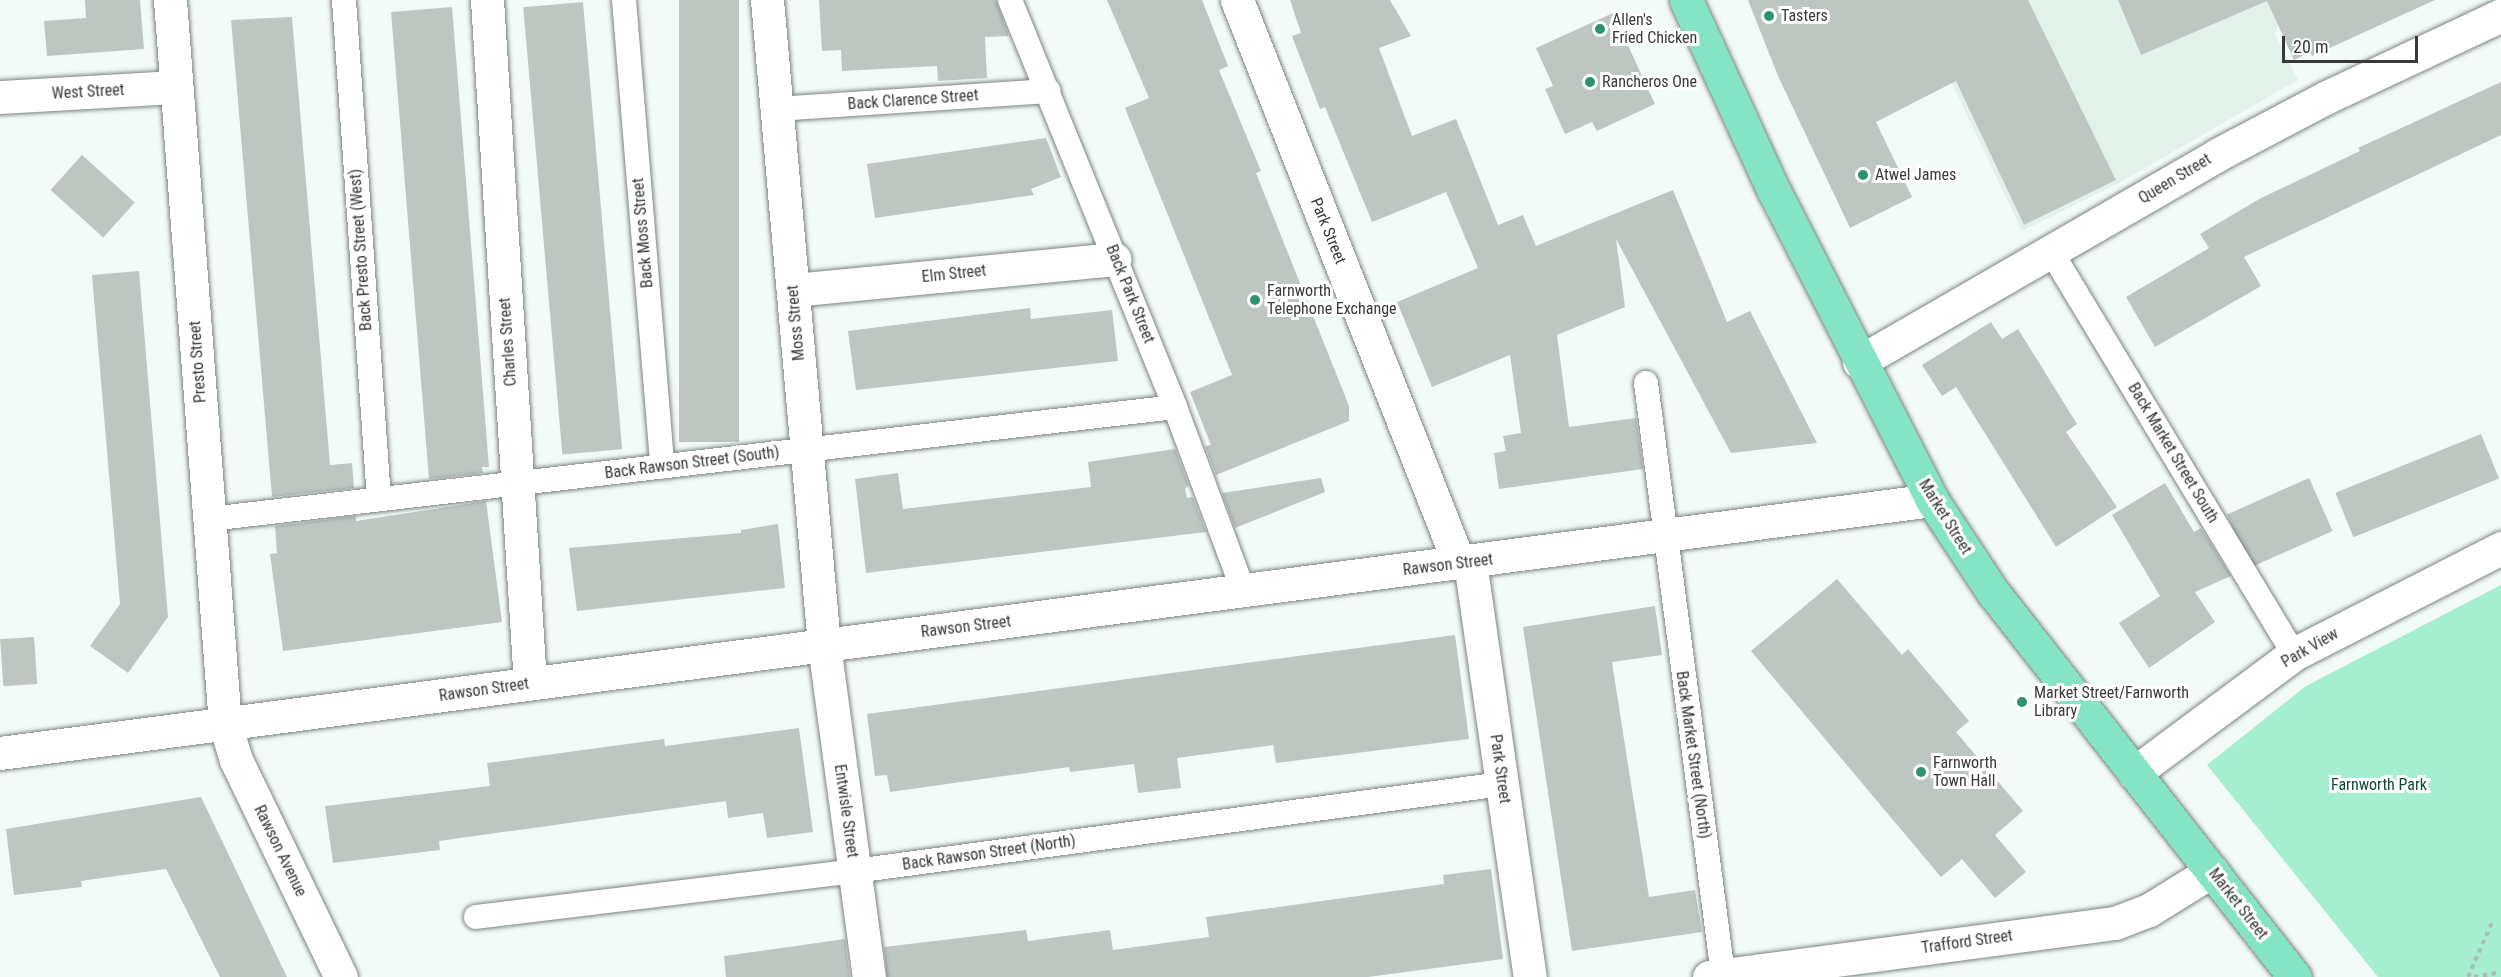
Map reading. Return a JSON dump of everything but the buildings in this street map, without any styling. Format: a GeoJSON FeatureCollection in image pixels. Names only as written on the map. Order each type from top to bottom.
{"type":"FeatureCollection","features":[{"type":"Feature","properties":{"kind":"main road","name":"Market Street"},"geometry":{"type":"LineString","coordinates":[[1686,0],[1859,362],[1932,500],[1992,591],[2295,977]]}},
{"type":"Feature","properties":{"kind":"street","name":"Presto Street"},"geometry":{"type":"LineString","coordinates":[[170,0],[225,724]]}},
{"type":"Feature","properties":{"kind":"street","name":"Charles Street"},"geometry":{"type":"LineString","coordinates":[[487,0],[530,684]]}},
{"type":"Feature","properties":{"kind":"street","name":"Moss Street"},"geometry":{"type":"LineString","coordinates":[[767,0],[824,645]]}},
{"type":"Feature","properties":{"kind":"street","name":"Park Street"},"geometry":{"type":"LineString","coordinates":[[1237,0],[1464,563],[1502,784],[1530,977]]}},
{"type":"Feature","properties":{"kind":"street","name":"Queen Street"},"geometry":{"type":"LineString","coordinates":[[1859,362],[2052,253],[2246,139],[2501,15]]}},
{"type":"Feature","properties":{"kind":"street","name":"West Street"},"geometry":{"type":"LineString","coordinates":[[0,97],[176,87]]}},
{"type":"Feature","properties":{"kind":"street","name":"Elm Street"},"geometry":{"type":"LineString","coordinates":[[793,290],[1115,259]]}},
{"type":"Feature","properties":{"kind":"street","name":"Rawson Street"},"geometry":{"type":"LineString","coordinates":[[0,753],[1932,500]]}},
{"type":"Feature","properties":{"kind":"street","name":"Park View"},"geometry":{"type":"LineString","coordinates":[[2134,773],[2294,654],[2501,548]]}},
{"type":"Feature","properties":{"kind":"street","name":"Entwisle Street"},"geometry":{"type":"LineString","coordinates":[[824,645],[869,977]]}},
{"type":"Feature","properties":{"kind":"street","name":"Rawson Avenue"},"geometry":{"type":"LineString","coordinates":[[225,724],[236,760],[341,977]]}},
{"type":"Feature","properties":{"kind":"street","name":"Trafford Street"},"geometry":{"type":"LineString","coordinates":[[1716,976],[2115,923],[2149,910],[2212,871]]}},
{"type":"Feature","properties":{"kind":"lane","name":"Back Presto Street (West)"},"geometry":{"type":"LineString","coordinates":[[344,0],[379,500]]}},
{"type":"Feature","properties":{"kind":"lane","name":"Back Moss Street"},"geometry":{"type":"LineString","coordinates":[[624,0],[662,466]]}},
{"type":"Feature","properties":{"kind":"lane","name":"Back Park Street"},"geometry":{"type":"LineString","coordinates":[[1010,0],[1175,407],[1243,590]]}},
{"type":"Feature","properties":{"kind":"lane","name":"Back Clarence Street"},"geometry":{"type":"LineString","coordinates":[[777,109],[1048,90]]}},
{"type":"Feature","properties":{"kind":"lane","name":"Back Market Street South"},"geometry":{"type":"LineString","coordinates":[[2052,253],[2294,654]]}},
{"type":"Feature","properties":{"kind":"lane","name":"Back Market Street (North)"},"geometry":{"type":"LineString","coordinates":[[1646,383],[1716,976]]}},
{"type":"Feature","properties":{"kind":"lane","name":"Back Rawson Street (South)"},"geometry":{"type":"LineString","coordinates":[[210,519],[1175,407]]}},
{"type":"Feature","properties":{"kind":"lane","name":"Back Rawson Street (North)"},"geometry":{"type":"LineString","coordinates":[[476,917],[855,871],[1502,784]]}},
{"type":"Feature","properties":{"kind":"path"},"geometry":{"type":"LineString","coordinates":[[2468,977],[2493,920]]}},
{"type":"Feature","properties":{"kind":"path"},"geometry":{"type":"LineString","coordinates":[[2474,977],[2501,972]]}},
{"type":"Feature","properties":{"kind":"shaded area"},"geometry":{"type":"Polygon","coordinates":[[[1876,0],[2286,0],[2275,34],[2298,80],[2119,183],[2022,231],[1925,27],[1876,0]]]}},
{"type":"Feature","properties":{"kind":"green space","name":"Farnworth Park"},"geometry":{"type":"Polygon","coordinates":[[[2501,585],[2501,977],[2378,977],[2207,765],[2306,686],[2501,585]]]}},
{"type":"Feature","properties":{"kind":"place","name":"Tasters"},"geometry":{"type":"Point","coordinates":[1769,16]}},
{"type":"Feature","properties":{"kind":"place","name":"Allen's Fried Chicken"},"geometry":{"type":"Point","coordinates":[1600,29]}},
{"type":"Feature","properties":{"kind":"place","name":"Rancheros One"},"geometry":{"type":"Point","coordinates":[1590,82]}},
{"type":"Feature","properties":{"kind":"place","name":"Atwel James"},"geometry":{"type":"Point","coordinates":[1863,175]}},
{"type":"Feature","properties":{"kind":"place","name":"Farnworth Telephone Exchange"},"geometry":{"type":"Point","coordinates":[1255,300]}},
{"type":"Feature","properties":{"kind":"place","name":"Market Street/Farnworth Library"},"geometry":{"type":"Point","coordinates":[2022,702]}},
{"type":"Feature","properties":{"kind":"place","name":"Farnworth Town Hall"},"geometry":{"type":"Point","coordinates":[1921,772]}}]}
